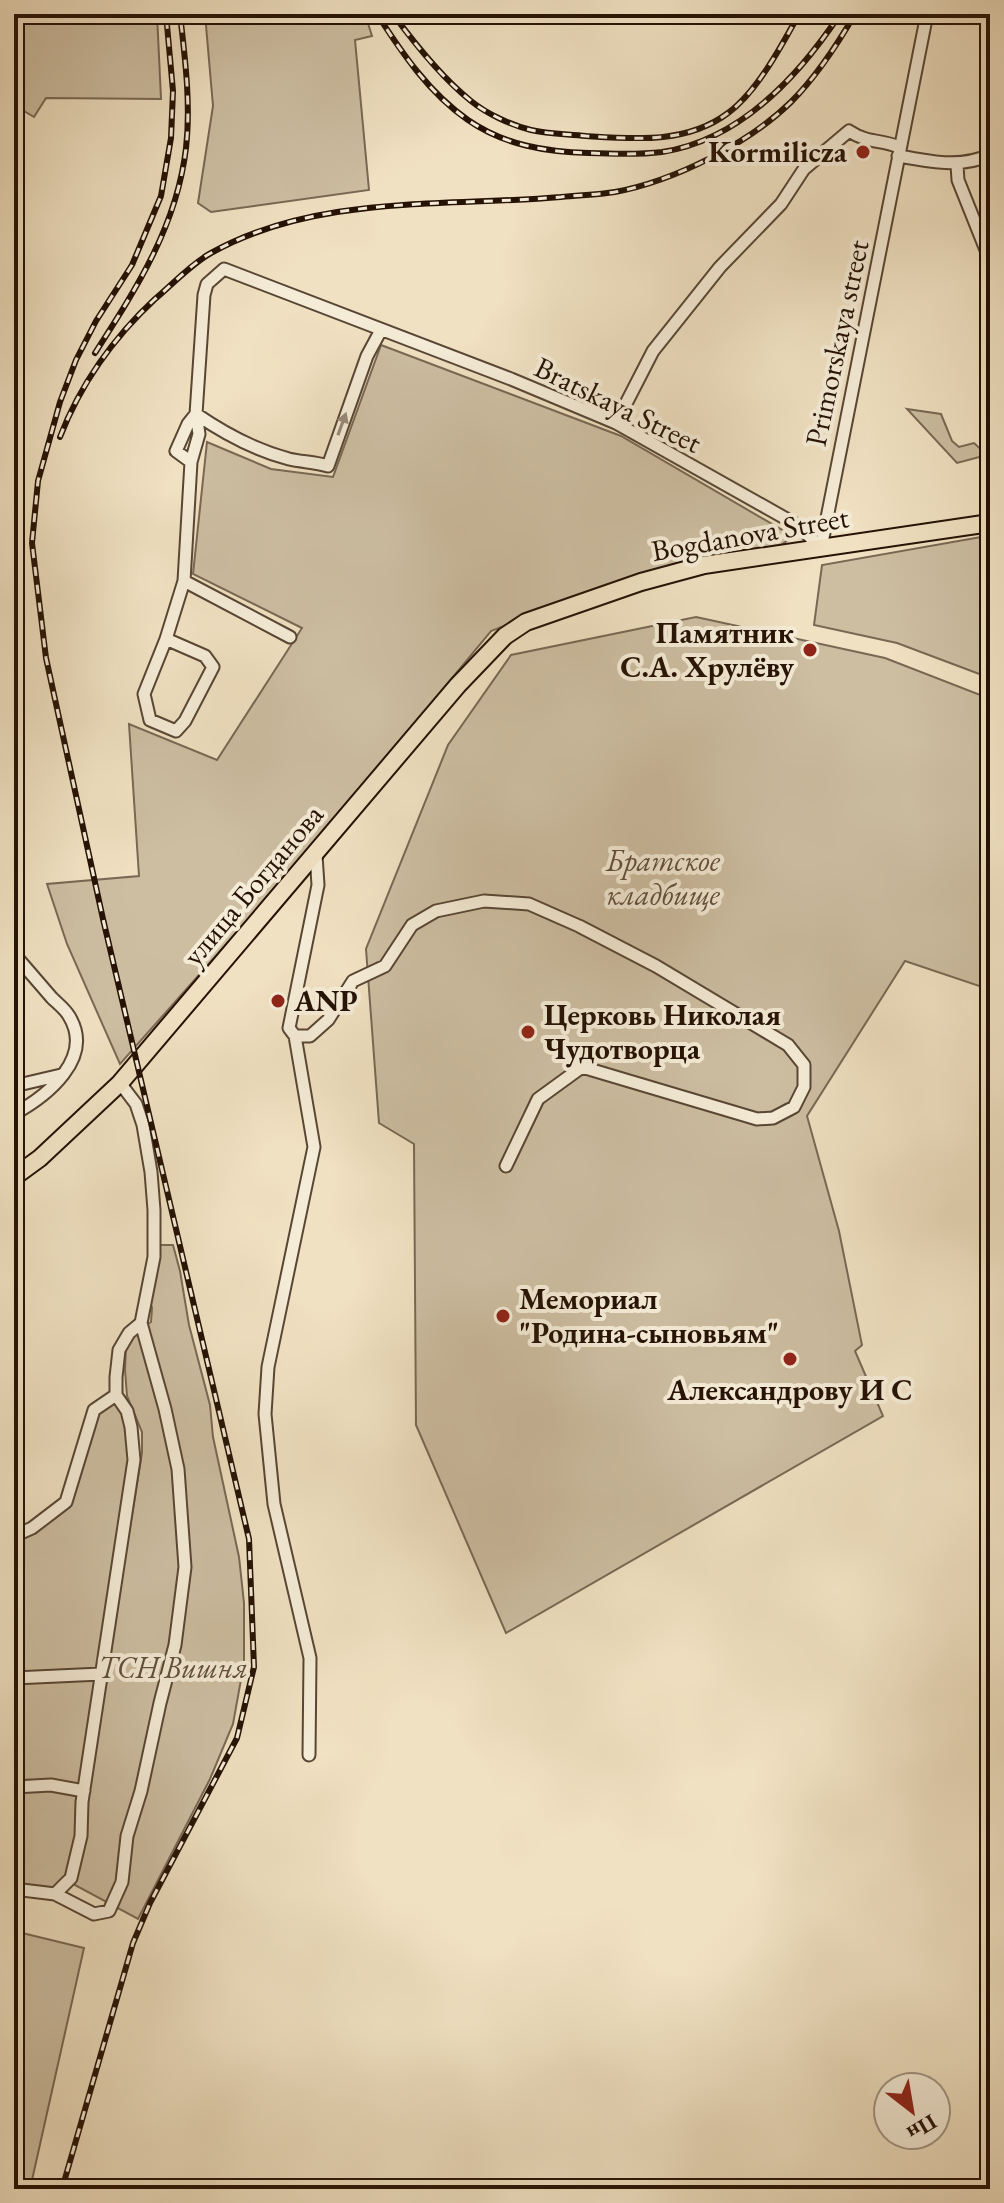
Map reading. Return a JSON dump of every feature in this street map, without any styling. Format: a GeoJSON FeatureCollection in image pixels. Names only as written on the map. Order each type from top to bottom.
{"type":"FeatureCollection","features":[{"type":"Feature","properties":{"kind":"main road","name":"Bogdanova Street"},"geometry":{"type":"LineString","coordinates":[[821,548],[990,523]]}},
{"type":"Feature","properties":{"kind":"main road","name":"улица Богданова"},"geometry":{"type":"LineString","coordinates":[[14,1177],[40,1158],[120,1083],[458,685],[505,636],[526,622],[641,582],[704,565],[821,548]]}},
{"type":"Feature","properties":{"kind":"street","name":"Primorskaya street"},"geometry":{"type":"LineString","coordinates":[[821,548],[927,14]]}},
{"type":"Feature","properties":{"kind":"street"},"geometry":{"type":"LineString","coordinates":[[616,423],[653,351],[720,267],[781,204],[804,169],[849,131],[864,141],[890,143],[899,151],[957,165],[973,163],[990,155]]}},
{"type":"Feature","properties":{"kind":"street"},"geometry":{"type":"LineString","coordinates":[[957,165],[958,180],[990,260]]}},
{"type":"Feature","properties":{"kind":"street","name":"Bratskaya Street"},"geometry":{"type":"LineString","coordinates":[[196,414],[204,295],[207,284],[224,269],[511,379],[616,423],[799,526],[821,548]]}},
{"type":"Feature","properties":{"kind":"street"},"geometry":{"type":"LineString","coordinates":[[196,414],[222,432],[267,453],[328,466],[367,356],[381,330]]}},
{"type":"Feature","properties":{"kind":"street"},"geometry":{"type":"LineString","coordinates":[[166,639],[205,656],[213,667],[176,731],[150,720],[144,694],[184,581],[191,462],[199,434],[196,414]]}},
{"type":"Feature","properties":{"kind":"street"},"geometry":{"type":"LineString","coordinates":[[191,462],[176,451],[196,414]]}},
{"type":"Feature","properties":{"kind":"street"},"geometry":{"type":"LineString","coordinates":[[184,581],[290,637]]}},
{"type":"Feature","properties":{"kind":"street"},"geometry":{"type":"LineString","coordinates":[[309,1755],[310,1658],[274,1504],[265,1414],[268,1367],[314,1147],[295,1036],[289,1028],[318,885],[316,855]]}},
{"type":"Feature","properties":{"kind":"street"},"geometry":{"type":"LineString","coordinates":[[295,1036],[310,1036],[328,1020],[353,981],[385,966],[412,925],[436,911],[484,901],[529,904],[579,926],[656,966],[788,1045],[804,1065],[804,1087],[794,1107],[773,1118],[757,1119],[582,1067],[538,1099],[506,1166]]}},
{"type":"Feature","properties":{"kind":"street"},"geometry":{"type":"LineString","coordinates":[[14,954],[69,1016],[77,1037],[74,1056],[66,1074],[31,1105],[14,1114]]}},
{"type":"Feature","properties":{"kind":"street"},"geometry":{"type":"LineString","coordinates":[[14,1086],[66,1074]]}},
{"type":"Feature","properties":{"kind":"street"},"geometry":{"type":"LineString","coordinates":[[14,1889],[55,1894],[94,1914],[109,1911],[122,1882],[127,1836],[141,1791],[175,1645],[185,1567],[178,1469],[141,1323],[154,1257],[151,1172],[136,1104],[120,1083]]}},
{"type":"Feature","properties":{"kind":"street"},"geometry":{"type":"LineString","coordinates":[[55,1894],[71,1878],[81,1836],[84,1791],[134,1460],[127,1411],[116,1395],[119,1350],[129,1333],[141,1323]]}},
{"type":"Feature","properties":{"kind":"street"},"geometry":{"type":"LineString","coordinates":[[14,1536],[32,1528],[66,1502],[94,1410],[116,1395]]}},
{"type":"Feature","properties":{"kind":"street"},"geometry":{"type":"LineString","coordinates":[[14,1678],[101,1674]]}},
{"type":"Feature","properties":{"kind":"street"},"geometry":{"type":"LineString","coordinates":[[14,1787],[51,1785],[84,1791]]}},
{"type":"Feature","properties":{"kind":"green space"},"geometry":{"type":"Polygon","coordinates":[[[14,14],[157,14],[161,99],[46,98],[34,117],[14,105],[14,14]]]}},
{"type":"Feature","properties":{"kind":"green space"},"geometry":{"type":"Polygon","coordinates":[[[205,14],[365,14],[372,36],[355,40],[369,190],[211,212],[198,203],[213,106],[205,14]]]}},
{"type":"Feature","properties":{"kind":"green space"},"geometry":{"type":"Polygon","coordinates":[[[381,345],[621,436],[784,531],[788,540],[780,546],[687,561],[621,580],[491,631],[307,853],[120,1064],[67,944],[47,884],[139,876],[129,724],[217,760],[302,628],[193,574],[207,442],[271,469],[333,477],[381,345]]]}},
{"type":"Feature","properties":{"kind":"green space"},"geometry":{"type":"Polygon","coordinates":[[[907,409],[941,414],[952,441],[959,447],[974,443],[987,455],[957,463],[907,409]]]}},
{"type":"Feature","properties":{"kind":"green space"},"geometry":{"type":"Polygon","coordinates":[[[981,537],[990,540],[990,678],[897,643],[814,625],[822,565],[981,537]]]}},
{"type":"Feature","properties":{"kind":"green space","name":"Братское кладбище"},"geometry":{"type":"Polygon","coordinates":[[[696,617],[885,658],[983,696],[990,708],[990,984],[985,988],[905,961],[807,1116],[839,1231],[862,1345],[855,1351],[883,1416],[506,1633],[416,1425],[414,1144],[379,1123],[366,949],[448,745],[511,655],[696,617]]]}},
{"type":"Feature","properties":{"kind":"green space","name":"ТСН Вишня"},"geometry":{"type":"Polygon","coordinates":[[[157,1245],[173,1245],[189,1325],[210,1405],[213,1437],[239,1557],[244,1603],[244,1663],[233,1724],[210,1779],[138,1919],[73,1884],[82,1857],[86,1798],[142,1453],[142,1432],[127,1396],[126,1346],[138,1330],[151,1322],[152,1308],[148,1294],[157,1245]]]}},
{"type":"Feature","properties":{"kind":"green space"},"geometry":{"type":"Polygon","coordinates":[[[113,1401],[123,1412],[130,1472],[78,1838],[69,1877],[55,1889],[14,1887],[14,1539],[67,1503],[97,1413],[113,1401]]]}},
{"type":"Feature","properties":{"kind":"green space"},"geometry":{"type":"Polygon","coordinates":[[[14,1931],[84,1948],[30,2189],[14,2189],[14,1931]]]}},
{"type":"Feature","properties":{"kind":"railway"},"geometry":{"type":"LineString","coordinates":[[62,2189],[133,1943],[150,1903],[237,1738],[254,1667],[249,1539],[103,919],[46,658],[32,543],[38,481],[60,402],[76,360],[96,321],[132,265],[161,196],[171,138],[173,91],[166,14]]}},
{"type":"Feature","properties":{"kind":"railway"},"geometry":{"type":"LineString","coordinates":[[95,353],[152,256],[174,204],[181,177],[188,115],[180,14]]}},
{"type":"Feature","properties":{"kind":"railway"},"geometry":{"type":"LineString","coordinates":[[377,14],[406,58],[429,85],[454,109],[482,129],[541,149],[626,154],[662,152],[690,145],[742,119],[786,82],[840,14]]}},
{"type":"Feature","properties":{"kind":"railway"},"geometry":{"type":"LineString","coordinates":[[393,14],[449,82],[477,106],[500,118],[523,128],[544,132],[641,138],[678,135],[712,123],[728,113],[759,81],[799,14]]}},
{"type":"Feature","properties":{"kind":"railway"},"geometry":{"type":"LineString","coordinates":[[60,437],[88,381],[112,346],[155,299],[211,253],[252,234],[337,212],[601,194],[661,179],[709,159],[774,117],[818,71],[855,14]]}},
{"type":"Feature","properties":{"kind":"place","name":"Kormilicza"},"geometry":{"type":"Point","coordinates":[863,152]}},
{"type":"Feature","properties":{"kind":"place","name":"Памятник С.А. Хрулёву"},"geometry":{"type":"Point","coordinates":[810,650]}},
{"type":"Feature","properties":{"kind":"place","name":"ANP"},"geometry":{"type":"Point","coordinates":[278,1001]}},
{"type":"Feature","properties":{"kind":"place","name":"Церковь Николая Чудотворца"},"geometry":{"type":"Point","coordinates":[528,1032]}},
{"type":"Feature","properties":{"kind":"place","name":"Мемориал \"Родина-сыновьям\""},"geometry":{"type":"Point","coordinates":[503,1316]}},
{"type":"Feature","properties":{"kind":"place","name":"Александрову И С"},"geometry":{"type":"Point","coordinates":[790,1359]}}]}
